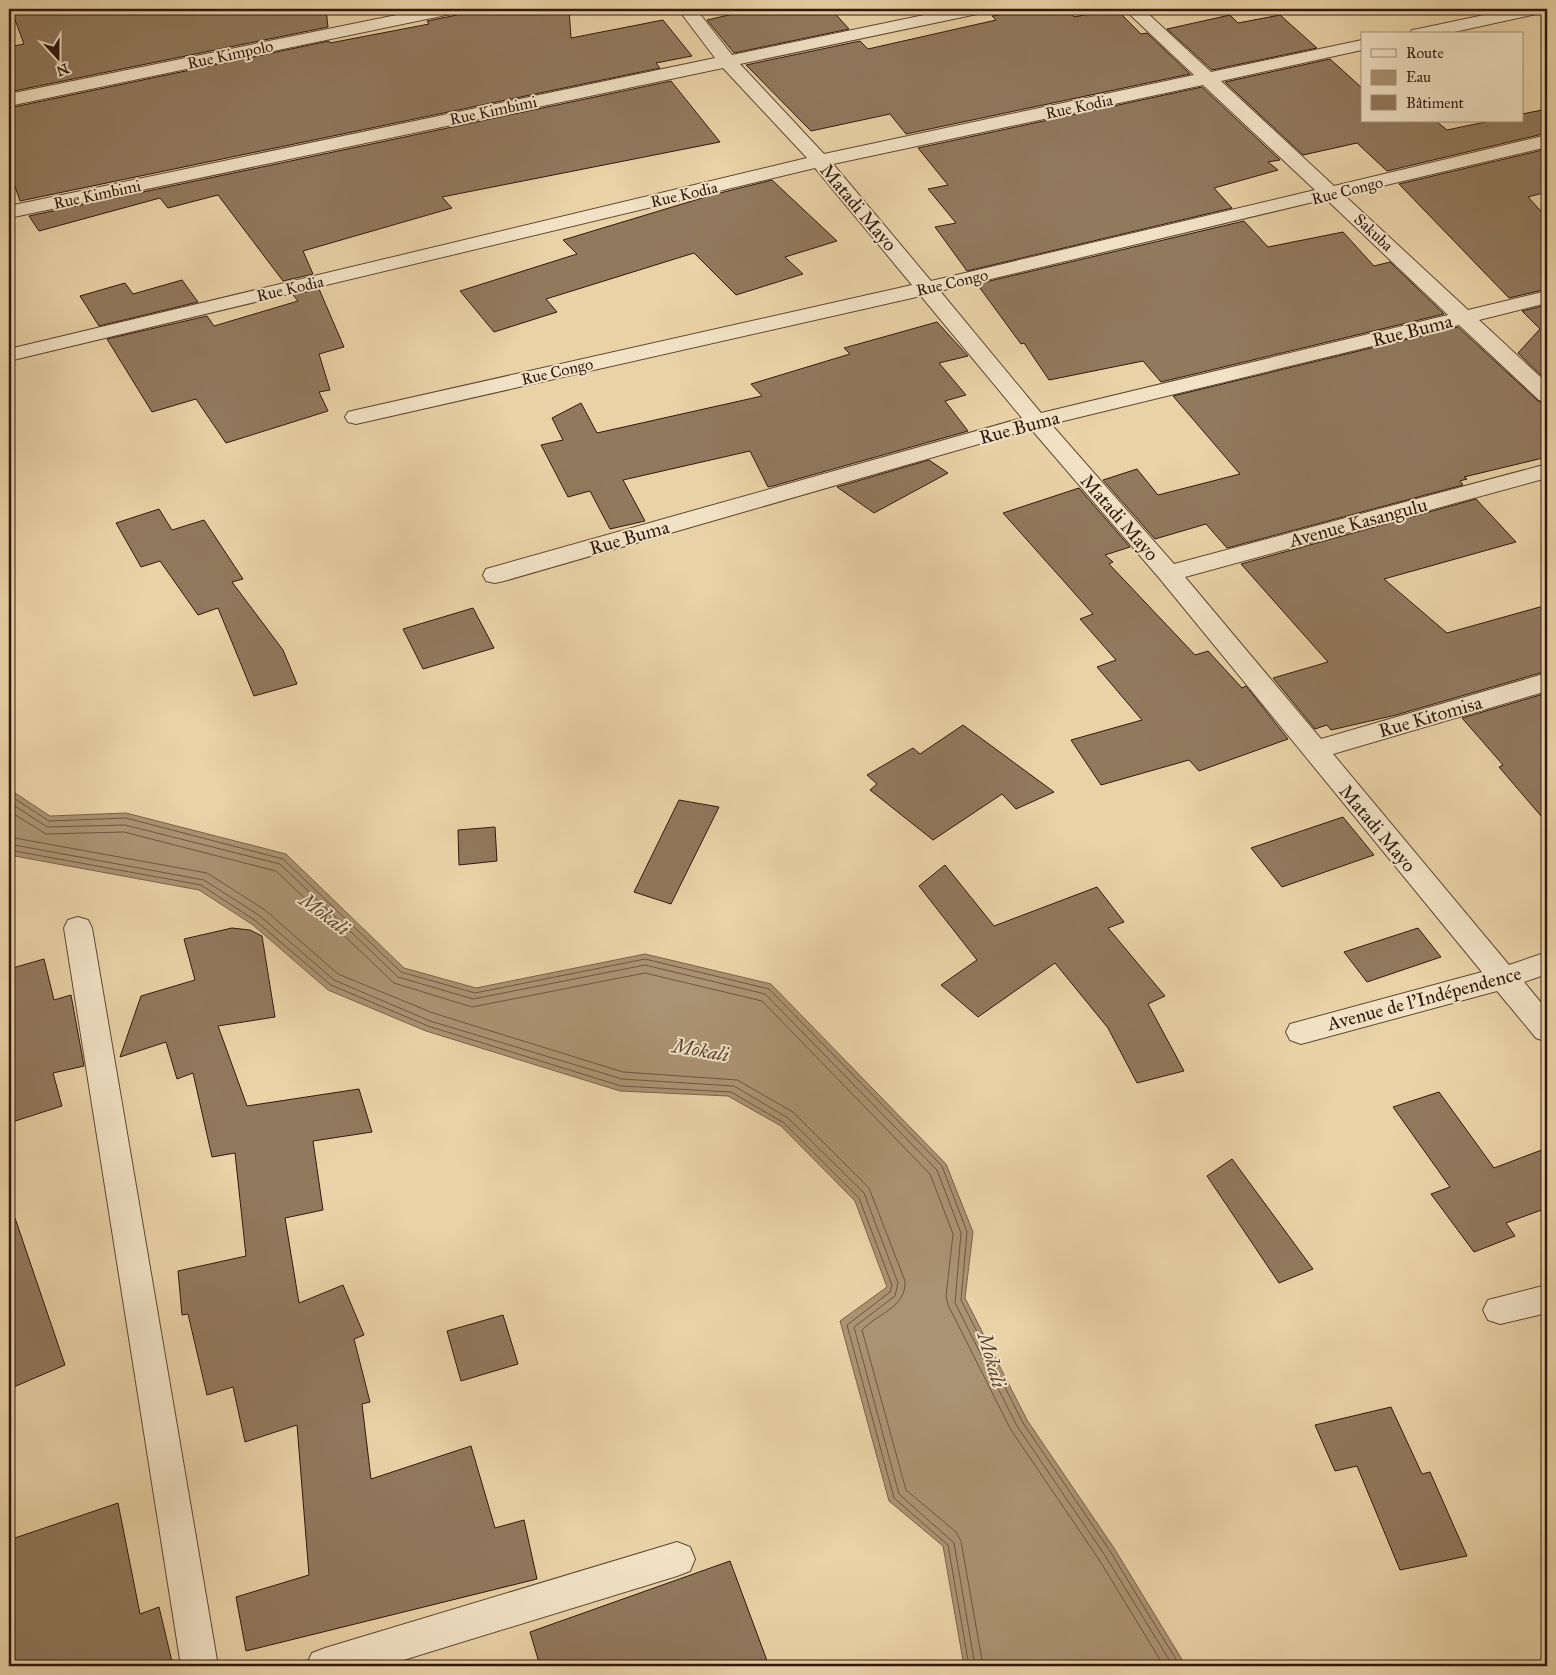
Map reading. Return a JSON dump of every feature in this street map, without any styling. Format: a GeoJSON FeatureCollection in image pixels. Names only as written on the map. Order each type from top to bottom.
{"type":"FeatureCollection","features":[{"type":"Feature","properties":{"kind":"street","name":"Rue Kimpolo"},"geometry":{"type":"LineString","coordinates":[[9,100],[451,9]]}},
{"type":"Feature","properties":{"kind":"street","name":"Matadi Mayo"},"geometry":{"type":"LineString","coordinates":[[687,9],[726,60],[820,161],[1036,422],[1169,573],[1502,978],[1547,1030]]}},
{"type":"Feature","properties":{"kind":"street","name":"Rue Kimbimi"},"geometry":{"type":"LineString","coordinates":[[9,212],[726,60],[977,9]]}},
{"type":"Feature","properties":{"kind":"street","name":"Sakuba"},"geometry":{"type":"LineString","coordinates":[[1133,9],[1334,194],[1547,395]]}},
{"type":"Feature","properties":{"kind":"street"},"geometry":{"type":"LineString","coordinates":[[1427,32],[1536,9]]}},
{"type":"Feature","properties":{"kind":"street","name":"Rue Kodia"},"geometry":{"type":"LineString","coordinates":[[9,355],[820,161],[1361,45]]}},
{"type":"Feature","properties":{"kind":"street","name":"Rue Congo"},"geometry":{"type":"LineString","coordinates":[[356,417],[1334,194],[1547,141]]}},
{"type":"Feature","properties":{"kind":"street","name":"Rue Buma"},"geometry":{"type":"LineString","coordinates":[[495,575],[1036,422],[1465,318],[1547,296]]}},
{"type":"Feature","properties":{"kind":"street","name":"Avenue Kasangulu"},"geometry":{"type":"LineString","coordinates":[[1169,573],[1547,471]]}},
{"type":"Feature","properties":{"kind":"street","name":"Rue Kitomisa"},"geometry":{"type":"LineString","coordinates":[[1314,750],[1547,682]]}},
{"type":"Feature","properties":{"kind":"street"},"geometry":{"type":"LineString","coordinates":[[78,928],[200,1666]]}},
{"type":"Feature","properties":{"kind":"street","name":"Avenue de l'Indépendence"},"geometry":{"type":"LineString","coordinates":[[1301,1032],[1502,978],[1547,963]]}},
{"type":"Feature","properties":{"kind":"street"},"geometry":{"type":"LineString","coordinates":[[1500,1310],[1547,1299]]}},
{"type":"Feature","properties":{"kind":"street"},"geometry":{"type":"LineString","coordinates":[[325,1666],[677,1559]]}},
{"type":"Feature","properties":{"kind":"water","name":"Mokali"},"geometry":{"type":"Polygon","coordinates":[[[9,789],[50,816],[126,813],[286,854],[404,968],[476,988],[645,954],[771,984],[946,1164],[973,1232],[965,1298],[1027,1420],[1114,1548],[1186,1666],[964,1666],[943,1546],[889,1501],[840,1321],[887,1287],[855,1201],[781,1126],[728,1096],[620,1091],[426,1031],[328,990],[253,925],[199,890],[9,855],[9,789]]]}},
{"type":"Feature","properties":{"kind":"building"},"geometry":{"type":"Polygon","coordinates":[[[11,9],[326,9],[328,27],[9,92],[9,47],[24,44],[11,9]]]}},
{"type":"Feature","properties":{"kind":"building"},"geometry":{"type":"Polygon","coordinates":[[[462,9],[569,9],[571,38],[663,20],[692,56],[656,63],[660,68],[20,201],[9,169],[9,108],[329,41],[330,43],[429,24],[427,21],[457,15],[462,9]]]}},
{"type":"Feature","properties":{"kind":"building"},"geometry":{"type":"Polygon","coordinates":[[[755,9],[831,9],[849,29],[734,53],[707,20],[755,9]]]}},
{"type":"Feature","properties":{"kind":"building"},"geometry":{"type":"Polygon","coordinates":[[[1033,9],[1067,9],[1074,17],[1116,9],[1141,34],[1147,33],[1190,74],[906,134],[890,114],[811,131],[746,65],[860,41],[868,49],[996,20],[992,16],[1033,9]]]}},
{"type":"Feature","properties":{"kind":"building"},"geometry":{"type":"Polygon","coordinates":[[[1230,15],[1238,23],[1280,15],[1317,48],[1212,70],[1167,29],[1230,15]]]}},
{"type":"Feature","properties":{"kind":"building"},"geometry":{"type":"Polygon","coordinates":[[[1330,59],[1361,87],[1361,122],[1437,122],[1447,130],[1485,122],[1524,122],[1524,114],[1547,109],[1547,133],[1387,171],[1357,143],[1303,155],[1225,82],[1330,59]]]}},
{"type":"Feature","properties":{"kind":"building"},"geometry":{"type":"Polygon","coordinates":[[[671,81],[720,142],[442,197],[452,208],[303,251],[313,274],[283,281],[218,195],[168,208],[160,198],[39,231],[29,216],[671,81]]]}},
{"type":"Feature","properties":{"kind":"building"},"geometry":{"type":"Polygon","coordinates":[[[1202,87],[1280,160],[1268,162],[1278,170],[1214,188],[1232,208],[967,271],[935,227],[956,223],[928,189],[948,185],[918,148],[1202,87]]]}},
{"type":"Feature","properties":{"kind":"building"},"geometry":{"type":"Polygon","coordinates":[[[1547,149],[1547,192],[1528,197],[1547,218],[1547,289],[1509,298],[1399,184],[1547,149]]]}},
{"type":"Feature","properties":{"kind":"building"},"geometry":{"type":"Polygon","coordinates":[[[772,180],[837,241],[785,257],[803,274],[736,295],[694,253],[546,299],[557,312],[494,332],[460,291],[577,254],[563,240],[712,195],[772,180]]]}},
{"type":"Feature","properties":{"kind":"building"},"geometry":{"type":"Polygon","coordinates":[[[1244,221],[1268,247],[1343,232],[1374,266],[1390,262],[1444,314],[1161,382],[1143,361],[1049,380],[1024,343],[1021,344],[977,284],[1244,221]]]}},
{"type":"Feature","properties":{"kind":"building"},"geometry":{"type":"Polygon","coordinates":[[[182,280],[198,302],[99,326],[80,296],[125,283],[133,294],[182,280]]]}},
{"type":"Feature","properties":{"kind":"building"},"geometry":{"type":"Polygon","coordinates":[[[319,289],[344,347],[319,354],[330,390],[319,392],[328,411],[226,443],[196,399],[152,412],[107,339],[207,316],[214,326],[298,301],[293,295],[319,289]]]}},
{"type":"Feature","properties":{"kind":"building"},"geometry":{"type":"Polygon","coordinates":[[[1547,305],[1547,381],[1518,353],[1540,329],[1522,311],[1547,305]]]}},
{"type":"Feature","properties":{"kind":"building"},"geometry":{"type":"Polygon","coordinates":[[[937,322],[968,356],[939,363],[966,395],[945,401],[968,431],[768,487],[750,451],[623,480],[645,521],[610,529],[590,491],[568,497],[541,445],[563,440],[552,418],[581,403],[597,433],[762,396],[751,384],[850,354],[844,348],[937,322]]]}},
{"type":"Feature","properties":{"kind":"building"},"geometry":{"type":"Polygon","coordinates":[[[1458,327],[1538,401],[1547,404],[1547,457],[1464,477],[1467,479],[1460,481],[1463,485],[1227,548],[1206,524],[1155,539],[1103,480],[1137,469],[1158,495],[1240,474],[1173,396],[1458,327]]]}},
{"type":"Feature","properties":{"kind":"building"},"geometry":{"type":"Polygon","coordinates":[[[929,460],[948,473],[874,513],[837,487],[929,460]]]}},
{"type":"Feature","properties":{"kind":"building"},"geometry":{"type":"Polygon","coordinates":[[[1079,488],[1130,547],[1105,555],[1113,562],[1109,564],[1195,655],[1208,651],[1242,688],[1246,686],[1288,739],[1199,771],[1189,760],[1101,785],[1071,740],[1142,720],[1097,667],[1116,660],[1080,619],[1093,614],[1003,513],[1079,488]]]}},
{"type":"Feature","properties":{"kind":"building"},"geometry":{"type":"Polygon","coordinates":[[[1476,499],[1516,542],[1384,579],[1447,633],[1547,605],[1547,671],[1396,715],[1331,730],[1327,725],[1315,729],[1273,678],[1328,662],[1241,564],[1476,499]]]}},
{"type":"Feature","properties":{"kind":"building"},"geometry":{"type":"Polygon","coordinates":[[[159,509],[172,530],[204,520],[243,579],[232,582],[283,650],[297,684],[254,696],[218,608],[198,615],[160,561],[141,567],[116,523],[159,509]]]}},
{"type":"Feature","properties":{"kind":"building"},"geometry":{"type":"Polygon","coordinates":[[[473,608],[494,648],[423,669],[403,629],[473,608]]]}},
{"type":"Feature","properties":{"kind":"building"},"geometry":{"type":"Polygon","coordinates":[[[1547,693],[1547,823],[1499,767],[1503,765],[1462,718],[1547,693]]]}},
{"type":"Feature","properties":{"kind":"building"},"geometry":{"type":"Polygon","coordinates":[[[963,725],[1054,792],[1016,809],[1002,794],[933,840],[870,790],[877,784],[867,775],[913,748],[920,754],[963,725]]]}},
{"type":"Feature","properties":{"kind":"building"},"geometry":{"type":"Polygon","coordinates":[[[679,800],[719,807],[671,904],[634,892],[679,800]]]}},
{"type":"Feature","properties":{"kind":"building"},"geometry":{"type":"Polygon","coordinates":[[[1343,817],[1374,855],[1282,887],[1251,848],[1343,817]]]}},
{"type":"Feature","properties":{"kind":"building"},"geometry":{"type":"Polygon","coordinates":[[[495,827],[497,861],[459,865],[458,830],[495,827]]]}},
{"type":"Feature","properties":{"kind":"building"},"geometry":{"type":"Polygon","coordinates":[[[945,865],[994,926],[1097,887],[1124,922],[1108,928],[1165,996],[1148,1004],[1184,1071],[1137,1083],[1108,1028],[1055,963],[978,1017],[941,985],[977,960],[919,886],[945,865]]]}},
{"type":"Feature","properties":{"kind":"building"},"geometry":{"type":"Polygon","coordinates":[[[232,928],[250,930],[262,936],[275,1017],[218,1026],[247,1106],[359,1089],[372,1132],[313,1141],[323,1210],[285,1218],[299,1303],[343,1285],[364,1335],[354,1339],[370,1402],[362,1404],[371,1479],[471,1446],[495,1528],[524,1520],[537,1579],[246,1651],[236,1597],[309,1575],[297,1425],[245,1442],[233,1387],[207,1395],[188,1314],[182,1315],[178,1271],[246,1256],[235,1153],[212,1157],[193,1073],[177,1079],[166,1042],[120,1057],[141,996],[195,980],[184,939],[232,928]]]}},
{"type":"Feature","properties":{"kind":"building"},"geometry":{"type":"Polygon","coordinates":[[[1418,928],[1441,957],[1367,982],[1344,952],[1418,928]]]}},
{"type":"Feature","properties":{"kind":"building"},"geometry":{"type":"Polygon","coordinates":[[[44,959],[54,1000],[71,995],[84,1066],[53,1073],[62,1106],[9,1123],[9,969],[44,959]]]}},
{"type":"Feature","properties":{"kind":"building"},"geometry":{"type":"Polygon","coordinates":[[[1439,1092],[1494,1168],[1547,1148],[1547,1208],[1506,1223],[1515,1236],[1474,1252],[1431,1194],[1450,1187],[1393,1107],[1439,1092]]]}},
{"type":"Feature","properties":{"kind":"building"},"geometry":{"type":"Polygon","coordinates":[[[1232,1159],[1313,1269],[1279,1283],[1207,1176],[1232,1159]]]}},
{"type":"Feature","properties":{"kind":"building"},"geometry":{"type":"Polygon","coordinates":[[[15,1218],[65,1365],[9,1389],[9,1219],[15,1218]]]}},
{"type":"Feature","properties":{"kind":"building"},"geometry":{"type":"Polygon","coordinates":[[[503,1315],[518,1364],[461,1381],[447,1331],[503,1315]]]}},
{"type":"Feature","properties":{"kind":"building"},"geometry":{"type":"Polygon","coordinates":[[[1391,1407],[1422,1474],[1430,1472],[1467,1556],[1400,1570],[1357,1466],[1335,1471],[1315,1425],[1391,1407]]]}},
{"type":"Feature","properties":{"kind":"building"},"geometry":{"type":"Polygon","coordinates":[[[118,1503],[140,1614],[159,1607],[173,1666],[9,1666],[9,1540],[118,1503]]]}},
{"type":"Feature","properties":{"kind":"building"},"geometry":{"type":"Polygon","coordinates":[[[730,1561],[769,1666],[540,1666],[530,1632],[730,1561]]]}}]}
